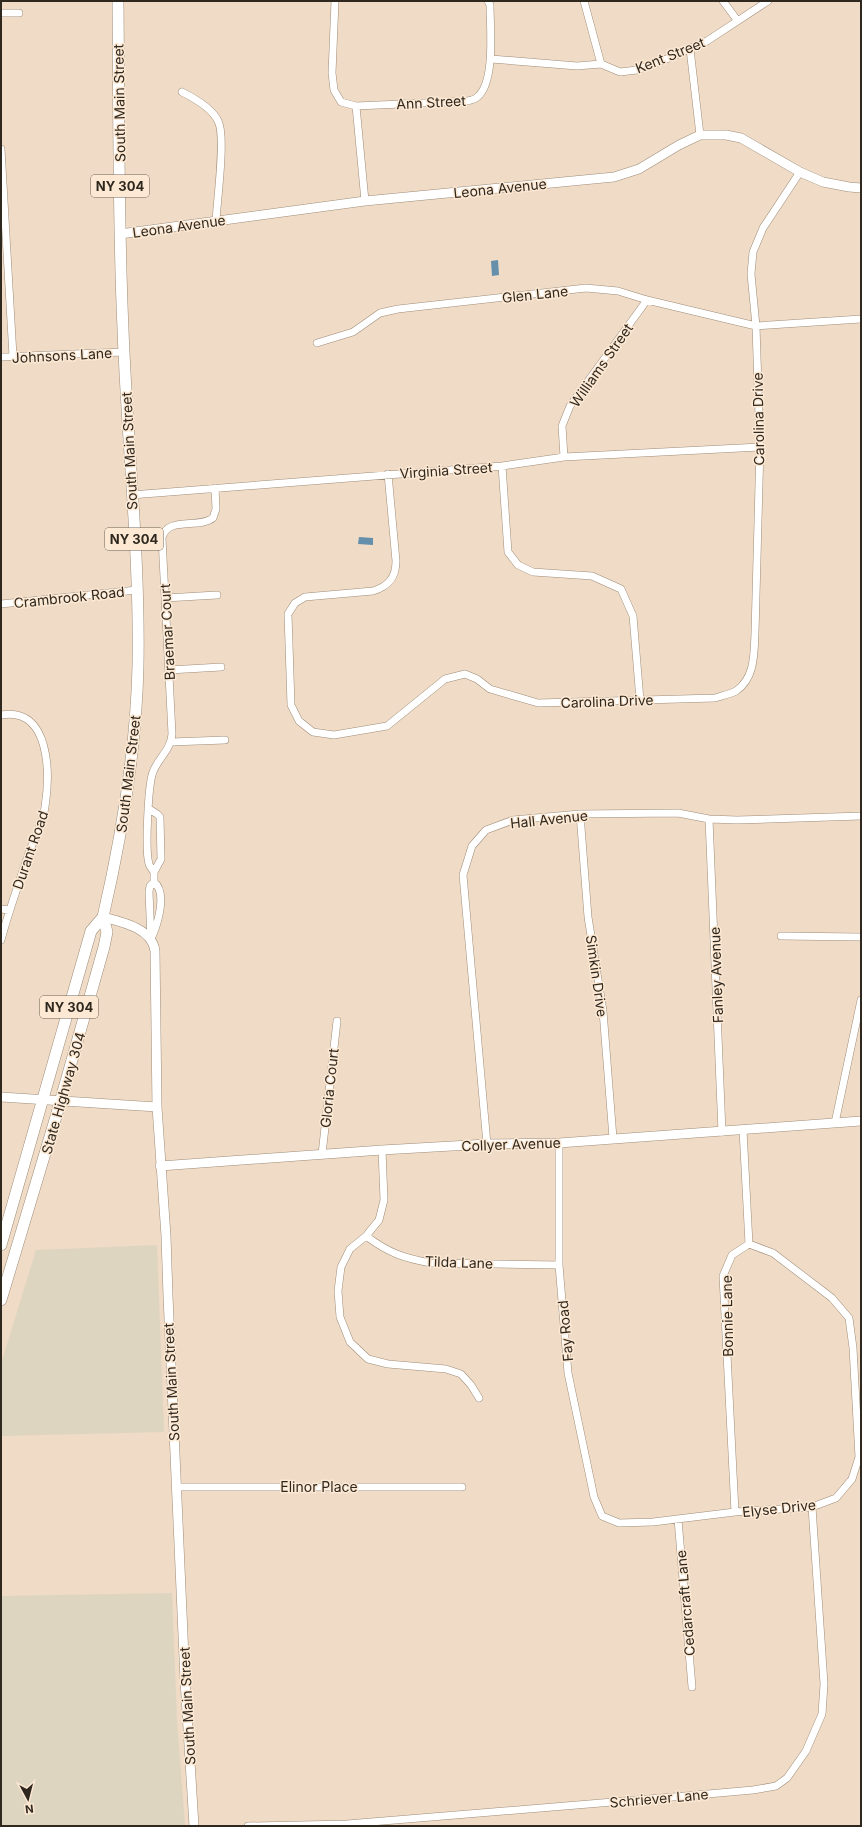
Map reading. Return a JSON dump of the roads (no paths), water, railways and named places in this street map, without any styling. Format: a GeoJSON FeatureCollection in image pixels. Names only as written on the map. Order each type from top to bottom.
{"type":"FeatureCollection","features":[{"type":"Feature","properties":{"kind":"main road","name":"South Main Street"},"geometry":{"type":"LineString","coordinates":[[103,918],[121,836],[131,766],[138,665],[137,590],[124,352],[120,234],[118,1]]}},
{"type":"Feature","properties":{"kind":"main road","name":"State Highway 304"},"geometry":{"type":"LineString","coordinates":[[1,1245],[91,931],[103,918]]}},
{"type":"Feature","properties":{"kind":"main road","name":"State Highway 304"},"geometry":{"type":"LineString","coordinates":[[1,1300],[107,935],[103,918]]}},
{"type":"Feature","properties":{"kind":"street"},"geometry":{"type":"LineString","coordinates":[[335,1],[332,72],[334,90],[341,102],[356,106],[365,201]]}},
{"type":"Feature","properties":{"kind":"street","name":"Ann Street"},"geometry":{"type":"LineString","coordinates":[[356,106],[468,101],[476,99],[481,94],[486,84],[491,58],[490,5],[488,1]]}},
{"type":"Feature","properties":{"kind":"street"},"geometry":{"type":"LineString","coordinates":[[584,1],[601,64]]}},
{"type":"Feature","properties":{"kind":"street"},"geometry":{"type":"LineString","coordinates":[[723,1],[737,20]]}},
{"type":"Feature","properties":{"kind":"street","name":"Kent Street"},"geometry":{"type":"LineString","coordinates":[[491,58],[577,66],[601,64],[620,72],[637,70],[707,41],[768,1]]}},
{"type":"Feature","properties":{"kind":"street"},"geometry":{"type":"LineString","coordinates":[[1,13],[18,13]]}},
{"type":"Feature","properties":{"kind":"street"},"geometry":{"type":"LineString","coordinates":[[690,49],[700,135]]}},
{"type":"Feature","properties":{"kind":"street"},"geometry":{"type":"LineString","coordinates":[[182,92],[198,100],[218,120],[220,127],[222,135],[216,221]]}},
{"type":"Feature","properties":{"kind":"street","name":"Leona Avenue"},"geometry":{"type":"LineString","coordinates":[[120,234],[365,201],[614,177],[639,169],[679,145],[700,135],[726,135],[741,138],[800,172],[823,182],[861,188]]}},
{"type":"Feature","properties":{"kind":"street"},"geometry":{"type":"LineString","coordinates":[[1,149],[13,356]]}},
{"type":"Feature","properties":{"kind":"street","name":"Carolina Drive"},"geometry":{"type":"LineString","coordinates":[[388,474],[396,561],[395,571],[391,580],[383,587],[373,591],[305,597],[295,603],[289,610],[287,623],[291,705],[299,721],[314,732],[334,735],[387,726],[445,679],[465,674],[477,679],[490,689],[538,702],[715,698],[736,691],[749,678],[753,661],[755,633],[760,447],[756,326],[751,274],[753,252],[763,228],[800,172]]}},
{"type":"Feature","properties":{"kind":"street","name":"Glen Lane"},"geometry":{"type":"LineString","coordinates":[[317,343],[353,332],[380,313],[398,309],[586,288],[618,291],[647,300],[756,326]]}},
{"type":"Feature","properties":{"kind":"street","name":"Williams Street"},"geometry":{"type":"LineString","coordinates":[[564,457],[562,426],[570,406],[647,300]]}},
{"type":"Feature","properties":{"kind":"street"},"geometry":{"type":"LineString","coordinates":[[756,326],[861,319]]}},
{"type":"Feature","properties":{"kind":"street","name":"Johnsons Lane"},"geometry":{"type":"LineString","coordinates":[[1,357],[124,352]]}},
{"type":"Feature","properties":{"kind":"street","name":"Virginia Street"},"geometry":{"type":"LineString","coordinates":[[131,495],[502,466],[564,457],[760,447]]}},
{"type":"Feature","properties":{"kind":"street"},"geometry":{"type":"LineString","coordinates":[[502,466],[508,552],[518,565],[533,572],[592,576],[621,589],[633,616],[640,700]]}},
{"type":"Feature","properties":{"kind":"street","name":"Braemar Court"},"geometry":{"type":"LineString","coordinates":[[171,742],[172,730],[162,542],[164,532],[172,526],[202,524],[213,518],[216,509],[214,488]]}},
{"type":"Feature","properties":{"kind":"street","name":"Crambrook Road"},"geometry":{"type":"LineString","coordinates":[[1,604],[137,590]]}},
{"type":"Feature","properties":{"kind":"street"},"geometry":{"type":"LineString","coordinates":[[165,598],[217,595]]}},
{"type":"Feature","properties":{"kind":"street"},"geometry":{"type":"LineString","coordinates":[[169,670],[221,667]]}},
{"type":"Feature","properties":{"kind":"street","name":"Durant Road"},"geometry":{"type":"LineString","coordinates":[[1,715],[7,714],[23,716],[37,728],[44,746],[48,771],[45,808],[9,910],[1,940]]}},
{"type":"Feature","properties":{"kind":"street"},"geometry":{"type":"LineString","coordinates":[[149,809],[152,774],[158,761],[171,742],[225,740]]}},
{"type":"Feature","properties":{"kind":"street","name":"South Main Street"},"geometry":{"type":"LineString","coordinates":[[149,809],[148,860],[154,872]]}},
{"type":"Feature","properties":{"kind":"street","name":"South Main Street"},"geometry":{"type":"LineString","coordinates":[[149,809],[157,814],[160,821],[161,855],[160,862],[154,872],[154,882],[159,889],[160,914],[158,924],[151,939],[155,951],[157,1107],[166,1236],[185,1680],[194,1826]]}},
{"type":"Feature","properties":{"kind":"street","name":"Hall Avenue"},"geometry":{"type":"LineString","coordinates":[[487,1144],[463,875],[472,846],[486,830],[512,820],[580,814],[678,813],[709,819],[764,820],[861,816]]}},
{"type":"Feature","properties":{"kind":"street","name":"Simkin Drive"},"geometry":{"type":"LineString","coordinates":[[580,814],[588,917],[603,1011],[613,1138]]}},
{"type":"Feature","properties":{"kind":"street","name":"Fanley Avenue"},"geometry":{"type":"LineString","coordinates":[[709,819],[722,1132]]}},
{"type":"Feature","properties":{"kind":"street"},"geometry":{"type":"LineString","coordinates":[[1,909],[9,910]]}},
{"type":"Feature","properties":{"kind":"street"},"geometry":{"type":"LineString","coordinates":[[103,918],[133,927],[151,939]]}},
{"type":"Feature","properties":{"kind":"street"},"geometry":{"type":"LineString","coordinates":[[781,936],[861,937]]}},
{"type":"Feature","properties":{"kind":"street"},"geometry":{"type":"LineString","coordinates":[[835,1123],[861,1000]]}},
{"type":"Feature","properties":{"kind":"street","name":"Gloria Court"},"geometry":{"type":"LineString","coordinates":[[322,1154],[337,1021]]}},
{"type":"Feature","properties":{"kind":"street"},"geometry":{"type":"LineString","coordinates":[[1,1097],[157,1107]]}},
{"type":"Feature","properties":{"kind":"street","name":"Collyer Avenue"},"geometry":{"type":"LineString","coordinates":[[160,1166],[382,1150],[487,1144],[558,1142],[722,1132],[861,1121]]}},
{"type":"Feature","properties":{"kind":"street"},"geometry":{"type":"LineString","coordinates":[[743,1130],[749,1244]]}},
{"type":"Feature","properties":{"kind":"street","name":"Fay Road"},"geometry":{"type":"LineString","coordinates":[[558,1142],[559,1265],[568,1373],[594,1498],[602,1516]]}},
{"type":"Feature","properties":{"kind":"street"},"geometry":{"type":"LineString","coordinates":[[382,1150],[384,1200],[379,1220],[366,1236],[350,1249],[341,1267],[338,1291],[340,1317],[350,1342],[368,1359],[388,1364],[446,1369],[461,1374],[471,1385],[479,1398]]}},
{"type":"Feature","properties":{"kind":"street","name":"Tilda Lane"},"geometry":{"type":"LineString","coordinates":[[366,1236],[387,1251],[431,1263],[559,1265]]}},
{"type":"Feature","properties":{"kind":"street","name":"Elyse Drive"},"geometry":{"type":"LineString","coordinates":[[602,1516],[619,1523],[653,1522],[735,1512],[812,1507],[836,1498],[852,1479],[859,1458],[853,1348],[849,1318],[832,1298],[773,1252],[749,1244]]}},
{"type":"Feature","properties":{"kind":"street","name":"Bonnie Lane"},"geometry":{"type":"LineString","coordinates":[[735,1512],[723,1276],[732,1255],[749,1244]]}},
{"type":"Feature","properties":{"kind":"street","name":"Elinor Place"},"geometry":{"type":"LineString","coordinates":[[176,1487],[462,1487]]}},
{"type":"Feature","properties":{"kind":"street","name":"Schriever Lane"},"geometry":{"type":"LineString","coordinates":[[248,1826],[347,1824],[753,1790],[776,1786],[787,1778],[806,1751],[822,1714],[824,1684],[812,1507]]}},
{"type":"Feature","properties":{"kind":"street","name":"Cedarcraft Lane"},"geometry":{"type":"LineString","coordinates":[[678,1519],[692,1687]]}},
{"type":"Feature","properties":{"kind":"water"},"geometry":{"type":"Polygon","coordinates":[[[498,260],[499,275],[492,276],[491,261],[498,260]]]}},
{"type":"Feature","properties":{"kind":"water"},"geometry":{"type":"Polygon","coordinates":[[[359,537],[373,538],[373,545],[358,544],[359,537]]]}}]}
